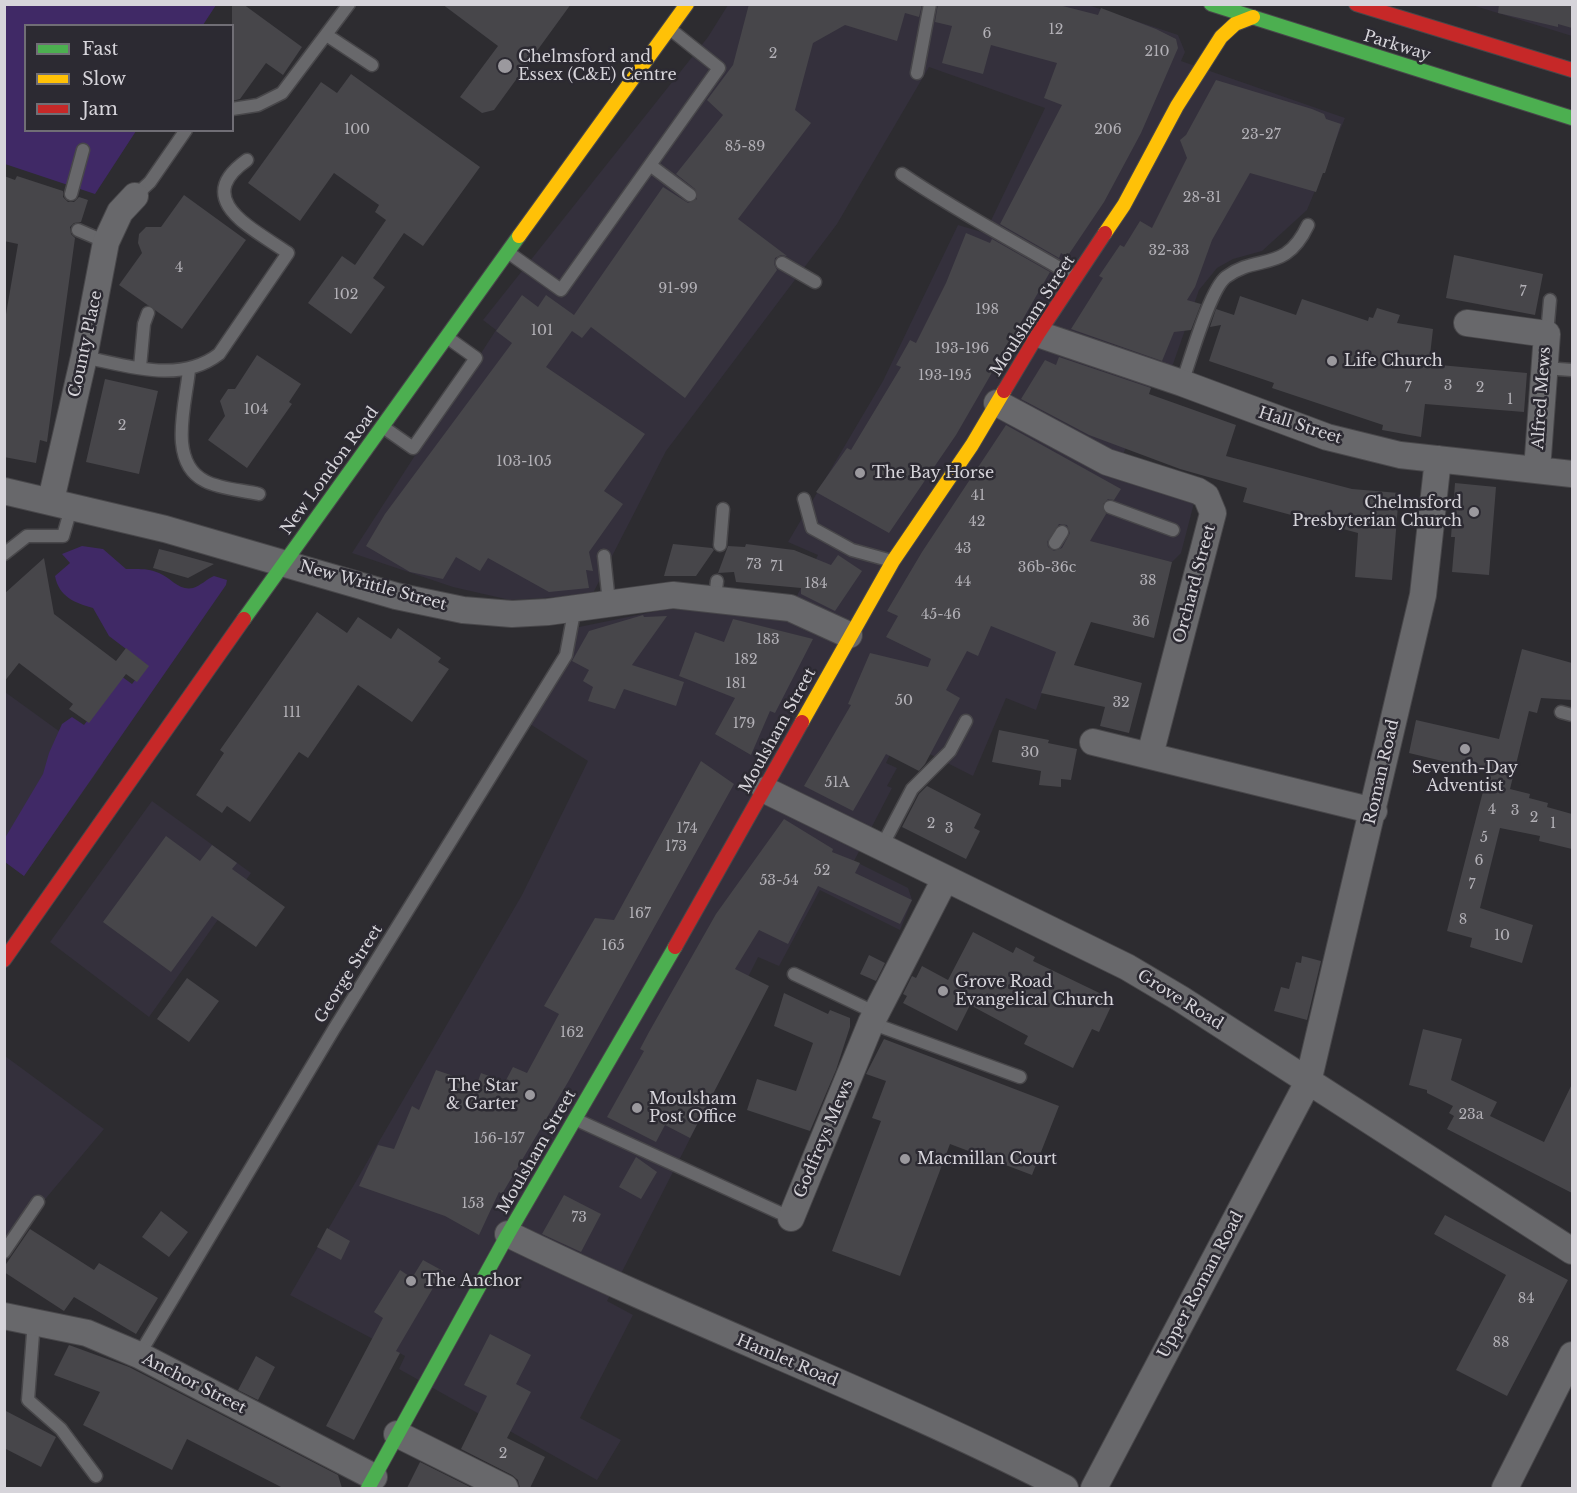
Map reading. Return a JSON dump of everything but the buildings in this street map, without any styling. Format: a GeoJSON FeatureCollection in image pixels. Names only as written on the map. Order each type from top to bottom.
{"type":"FeatureCollection","features":[{"type":"Feature","properties":{"kind":"main road","name":"New London Road"},"geometry":{"type":"LineString","coordinates":[[4,960],[284,562],[687,4]]}},
{"type":"Feature","properties":{"kind":"main road","name":"Parkway"},"geometry":{"type":"LineString","coordinates":[[1211,4],[1572,118]]}},
{"type":"Feature","properties":{"kind":"main road","name":"Parkway"},"geometry":{"type":"LineString","coordinates":[[1356,4],[1572,70]]}},
{"type":"Feature","properties":{"kind":"main road","name":"Moulsham Street"},"geometry":{"type":"LineString","coordinates":[[371,1483],[508,1234],[765,790],[849,635],[893,561],[918,529],[998,403],[1038,334],[1124,205],[1177,106],[1221,37],[1235,24],[1253,17]]}},
{"type":"Feature","properties":{"kind":"street","name":"County Place"},"geometry":{"type":"LineString","coordinates":[[61,502],[84,357],[106,242],[120,212],[135,196]]}},
{"type":"Feature","properties":{"kind":"street","name":"Alfred Mews"},"geometry":{"type":"LineString","coordinates":[[1467,323],[1547,334],[1537,470]]}},
{"type":"Feature","properties":{"kind":"street","name":"Hall Street"},"geometry":{"type":"LineString","coordinates":[[1038,334],[1182,383],[1327,437],[1400,455],[1572,474]]}},
{"type":"Feature","properties":{"kind":"street","name":"Orchard Street"},"geometry":{"type":"LineString","coordinates":[[998,403],[1103,469],[1198,491],[1206,496],[1213,513],[1150,755]]}},
{"type":"Feature","properties":{"kind":"street","name":"Roman Road"},"geometry":{"type":"LineString","coordinates":[[1308,1082],[1374,811],[1423,595],[1438,459]]}},
{"type":"Feature","properties":{"kind":"street","name":"New Writtle Street"},"geometry":{"type":"LineString","coordinates":[[4,490],[61,502],[284,562],[396,596],[463,610],[512,614],[716,589],[790,608],[849,635]]}},
{"type":"Feature","properties":{"kind":"street"},"geometry":{"type":"LineString","coordinates":[[1093,742],[1374,811]]}},
{"type":"Feature","properties":{"kind":"street","name":"Grove Road"},"geometry":{"type":"LineString","coordinates":[[765,790],[1127,967],[1572,1251]]}},
{"type":"Feature","properties":{"kind":"street","name":"Godfreys Mews"},"geometry":{"type":"LineString","coordinates":[[783,1215],[873,1018],[945,879]]}},
{"type":"Feature","properties":{"kind":"street","name":"Upper Roman Road"},"geometry":{"type":"LineString","coordinates":[[1094,1488],[1308,1082]]}},
{"type":"Feature","properties":{"kind":"street","name":"Hamlet Road"},"geometry":{"type":"LineString","coordinates":[[508,1234],[614,1286],[896,1406],[1065,1488]]}},
{"type":"Feature","properties":{"kind":"street","name":"Anchor Street"},"geometry":{"type":"LineString","coordinates":[[4,1316],[34,1320],[87,1333],[139,1355],[371,1483]]}},
{"type":"Feature","properties":{"kind":"street"},"geometry":{"type":"LineString","coordinates":[[1504,1488],[1572,1355]]}},
{"type":"Feature","properties":{"kind":"street"},"geometry":{"type":"LineString","coordinates":[[397,1434],[505,1488]]}},
{"type":"Feature","properties":{"kind":"lane"},"geometry":{"type":"LineString","coordinates":[[234,109],[271,100],[282,93],[328,36],[350,4]]}},
{"type":"Feature","properties":{"kind":"lane"},"geometry":{"type":"LineString","coordinates":[[917,73],[930,4]]}},
{"type":"Feature","properties":{"kind":"lane"},"geometry":{"type":"LineString","coordinates":[[508,252],[561,290],[719,68],[670,29]]}},
{"type":"Feature","properties":{"kind":"lane"},"geometry":{"type":"LineString","coordinates":[[328,36],[372,65]]}},
{"type":"Feature","properties":{"kind":"lane"},"geometry":{"type":"LineString","coordinates":[[135,196],[150,182],[185,132]]}},
{"type":"Feature","properties":{"kind":"lane"},"geometry":{"type":"LineString","coordinates":[[71,194],[83,150]]}},
{"type":"Feature","properties":{"kind":"lane"},"geometry":{"type":"LineString","coordinates":[[84,357],[171,372],[189,370],[205,364],[219,354],[288,253],[232,214],[225,202],[224,186],[231,172],[247,160]]}},
{"type":"Feature","properties":{"kind":"lane"},"geometry":{"type":"LineString","coordinates":[[650,165],[690,195]]}},
{"type":"Feature","properties":{"kind":"lane"},"geometry":{"type":"LineString","coordinates":[[902,174],[955,210],[1076,278]]}},
{"type":"Feature","properties":{"kind":"lane"},"geometry":{"type":"LineString","coordinates":[[1182,383],[1218,285],[1236,271],[1275,260],[1287,253],[1302,237],[1308,225]]}},
{"type":"Feature","properties":{"kind":"lane"},"geometry":{"type":"LineString","coordinates":[[78,230],[106,242]]}},
{"type":"Feature","properties":{"kind":"lane"},"geometry":{"type":"LineString","coordinates":[[782,263],[815,282]]}},
{"type":"Feature","properties":{"kind":"lane"},"geometry":{"type":"LineString","coordinates":[[1547,334],[1550,300]]}},
{"type":"Feature","properties":{"kind":"lane"},"geometry":{"type":"LineString","coordinates":[[140,367],[144,324],[148,313]]}},
{"type":"Feature","properties":{"kind":"lane"},"geometry":{"type":"LineString","coordinates":[[382,426],[413,448],[476,358],[446,337]]}},
{"type":"Feature","properties":{"kind":"lane"},"geometry":{"type":"LineString","coordinates":[[1544,368],[1572,370]]}},
{"type":"Feature","properties":{"kind":"lane"},"geometry":{"type":"LineString","coordinates":[[189,370],[182,444],[184,461],[192,473],[206,482],[259,494]]}},
{"type":"Feature","properties":{"kind":"lane"},"geometry":{"type":"LineString","coordinates":[[804,499],[812,528],[852,550],[893,561]]}},
{"type":"Feature","properties":{"kind":"lane"},"geometry":{"type":"LineString","coordinates":[[4,554],[27,536],[63,536],[61,502]]}},
{"type":"Feature","properties":{"kind":"lane"},"geometry":{"type":"LineString","coordinates":[[1110,507],[1173,530]]}},
{"type":"Feature","properties":{"kind":"lane"},"geometry":{"type":"LineString","coordinates":[[720,545],[723,509]]}},
{"type":"Feature","properties":{"kind":"lane"},"geometry":{"type":"LineString","coordinates":[[604,556],[609,602]]}},
{"type":"Feature","properties":{"kind":"lane","name":"George Street"},"geometry":{"type":"LineString","coordinates":[[139,1355],[338,1021],[566,655],[575,608]]}},
{"type":"Feature","properties":{"kind":"lane"},"geometry":{"type":"LineString","coordinates":[[881,848],[912,789],[950,752],[966,721]]}},
{"type":"Feature","properties":{"kind":"lane"},"geometry":{"type":"LineString","coordinates":[[794,974],[873,1018],[1020,1077]]}},
{"type":"Feature","properties":{"kind":"lane","name":"Godfreys Mews"},"geometry":{"type":"LineString","coordinates":[[576,1119],[783,1215]]}},
{"type":"Feature","properties":{"kind":"lane"},"geometry":{"type":"LineString","coordinates":[[4,1252],[38,1202]]}},
{"type":"Feature","properties":{"kind":"lane"},"geometry":{"type":"LineString","coordinates":[[34,1320],[28,1400],[61,1429],[96,1476]]}},
{"type":"Feature","properties":{"kind":"shaded area"},"geometry":{"type":"Polygon","coordinates":[[[5,5],[216,5],[204,24],[24,24],[24,132],[135,132],[95,194],[5,164],[5,5]]]}},
{"type":"Feature","properties":{"kind":"shaded area"},"geometry":{"type":"Polygon","coordinates":[[[728,5],[1088,5],[1178,35],[1185,52],[1181,61],[1345,118],[1307,210],[1262,251],[1233,259],[1217,268],[1199,290],[1165,387],[1152,384],[1122,457],[1200,480],[1181,553],[1172,562],[1105,546],[1069,616],[1036,710],[1006,698],[973,776],[898,738],[886,763],[897,768],[887,786],[892,788],[854,861],[908,888],[912,900],[900,930],[820,890],[779,966],[758,957],[738,997],[683,1067],[719,1082],[607,1301],[633,1315],[580,1418],[621,1440],[597,1480],[399,1369],[405,1356],[290,1295],[522,895],[588,761],[530,724],[563,666],[579,627],[667,609],[786,617],[818,555],[788,542],[883,381],[958,225],[985,233],[1045,108],[929,67],[837,224],[666,451],[592,595],[510,600],[453,587],[352,553],[496,330],[483,320],[708,37],[728,5]]]}},
{"type":"Feature","properties":{"kind":"shaded area"},"geometry":{"type":"Polygon","coordinates":[[[1472,5],[1572,5],[1572,36],[1472,5]]]}},
{"type":"Feature","properties":{"kind":"shaded area"},"geometry":{"type":"Polygon","coordinates":[[[82,546],[103,549],[126,569],[155,571],[183,588],[196,587],[214,576],[227,580],[226,585],[24,876],[5,862],[5,838],[43,774],[49,753],[62,724],[72,717],[84,725],[121,676],[132,684],[147,665],[109,636],[93,608],[74,601],[60,589],[55,576],[70,563],[62,554],[82,546]]]}},
{"type":"Feature","properties":{"kind":"shaded area"},"geometry":{"type":"Polygon","coordinates":[[[5,692],[103,763],[24,876],[5,862],[5,692]]]}},
{"type":"Feature","properties":{"kind":"shaded area"},"geometry":{"type":"Polygon","coordinates":[[[152,801],[251,873],[149,1017],[50,942],[152,801]]]}},
{"type":"Feature","properties":{"kind":"shaded area"},"geometry":{"type":"Polygon","coordinates":[[[5,1056],[104,1129],[5,1247],[5,1056]]]}},
{"type":"Feature","properties":{"kind":"traffic: fast"},"geometry":{"type":"LineString","coordinates":[[1211,4],[1572,118]]}},
{"type":"Feature","properties":{"kind":"traffic: fast"},"geometry":{"type":"LineString","coordinates":[[244,619],[519,236]]}},
{"type":"Feature","properties":{"kind":"traffic: fast"},"geometry":{"type":"LineString","coordinates":[[368,1488],[508,1234],[675,947]]}},
{"type":"Feature","properties":{"kind":"traffic: slow"},"geometry":{"type":"LineString","coordinates":[[519,236],[687,4]]}},
{"type":"Feature","properties":{"kind":"traffic: slow"},"geometry":{"type":"LineString","coordinates":[[1105,233],[1124,205],[1177,106],[1221,37],[1235,24],[1253,17]]}},
{"type":"Feature","properties":{"kind":"traffic: slow"},"geometry":{"type":"LineString","coordinates":[[802,722],[893,561],[972,445],[1004,391]]}},
{"type":"Feature","properties":{"kind":"traffic: jam"},"geometry":{"type":"LineString","coordinates":[[1356,4],[1572,70]]}},
{"type":"Feature","properties":{"kind":"traffic: jam"},"geometry":{"type":"LineString","coordinates":[[1004,391],[1038,334],[1105,233]]}},
{"type":"Feature","properties":{"kind":"traffic: jam"},"geometry":{"type":"LineString","coordinates":[[4,960],[244,619]]}},
{"type":"Feature","properties":{"kind":"traffic: jam"},"geometry":{"type":"LineString","coordinates":[[675,947],[802,722]]}},
{"type":"Feature","properties":{"kind":"place","name":"Chelmsford and Essex (C&E) Centre"},"geometry":{"type":"Point","coordinates":[505,66]}},
{"type":"Feature","properties":{"kind":"place","name":"Life Church"},"geometry":{"type":"Point","coordinates":[1332,361]}},
{"type":"Feature","properties":{"kind":"place","name":"The Bay Horse"},"geometry":{"type":"Point","coordinates":[860,473]}},
{"type":"Feature","properties":{"kind":"place","name":"Chelmsford Presbyterian Church"},"geometry":{"type":"Point","coordinates":[1474,512]}},
{"type":"Feature","properties":{"kind":"place","name":"Seventh-Day Adventist"},"geometry":{"type":"Point","coordinates":[1465,749]}},
{"type":"Feature","properties":{"kind":"place","name":"Grove Road Evangelical Church"},"geometry":{"type":"Point","coordinates":[943,991]}},
{"type":"Feature","properties":{"kind":"place","name":"The Star & Garter"},"geometry":{"type":"Point","coordinates":[530,1095]}},
{"type":"Feature","properties":{"kind":"place","name":"Moulsham Post Office"},"geometry":{"type":"Point","coordinates":[637,1108]}},
{"type":"Feature","properties":{"kind":"place","name":"Macmillan Court"},"geometry":{"type":"Point","coordinates":[905,1159]}},
{"type":"Feature","properties":{"kind":"place","name":"The Anchor"},"geometry":{"type":"Point","coordinates":[411,1281]}}]}
